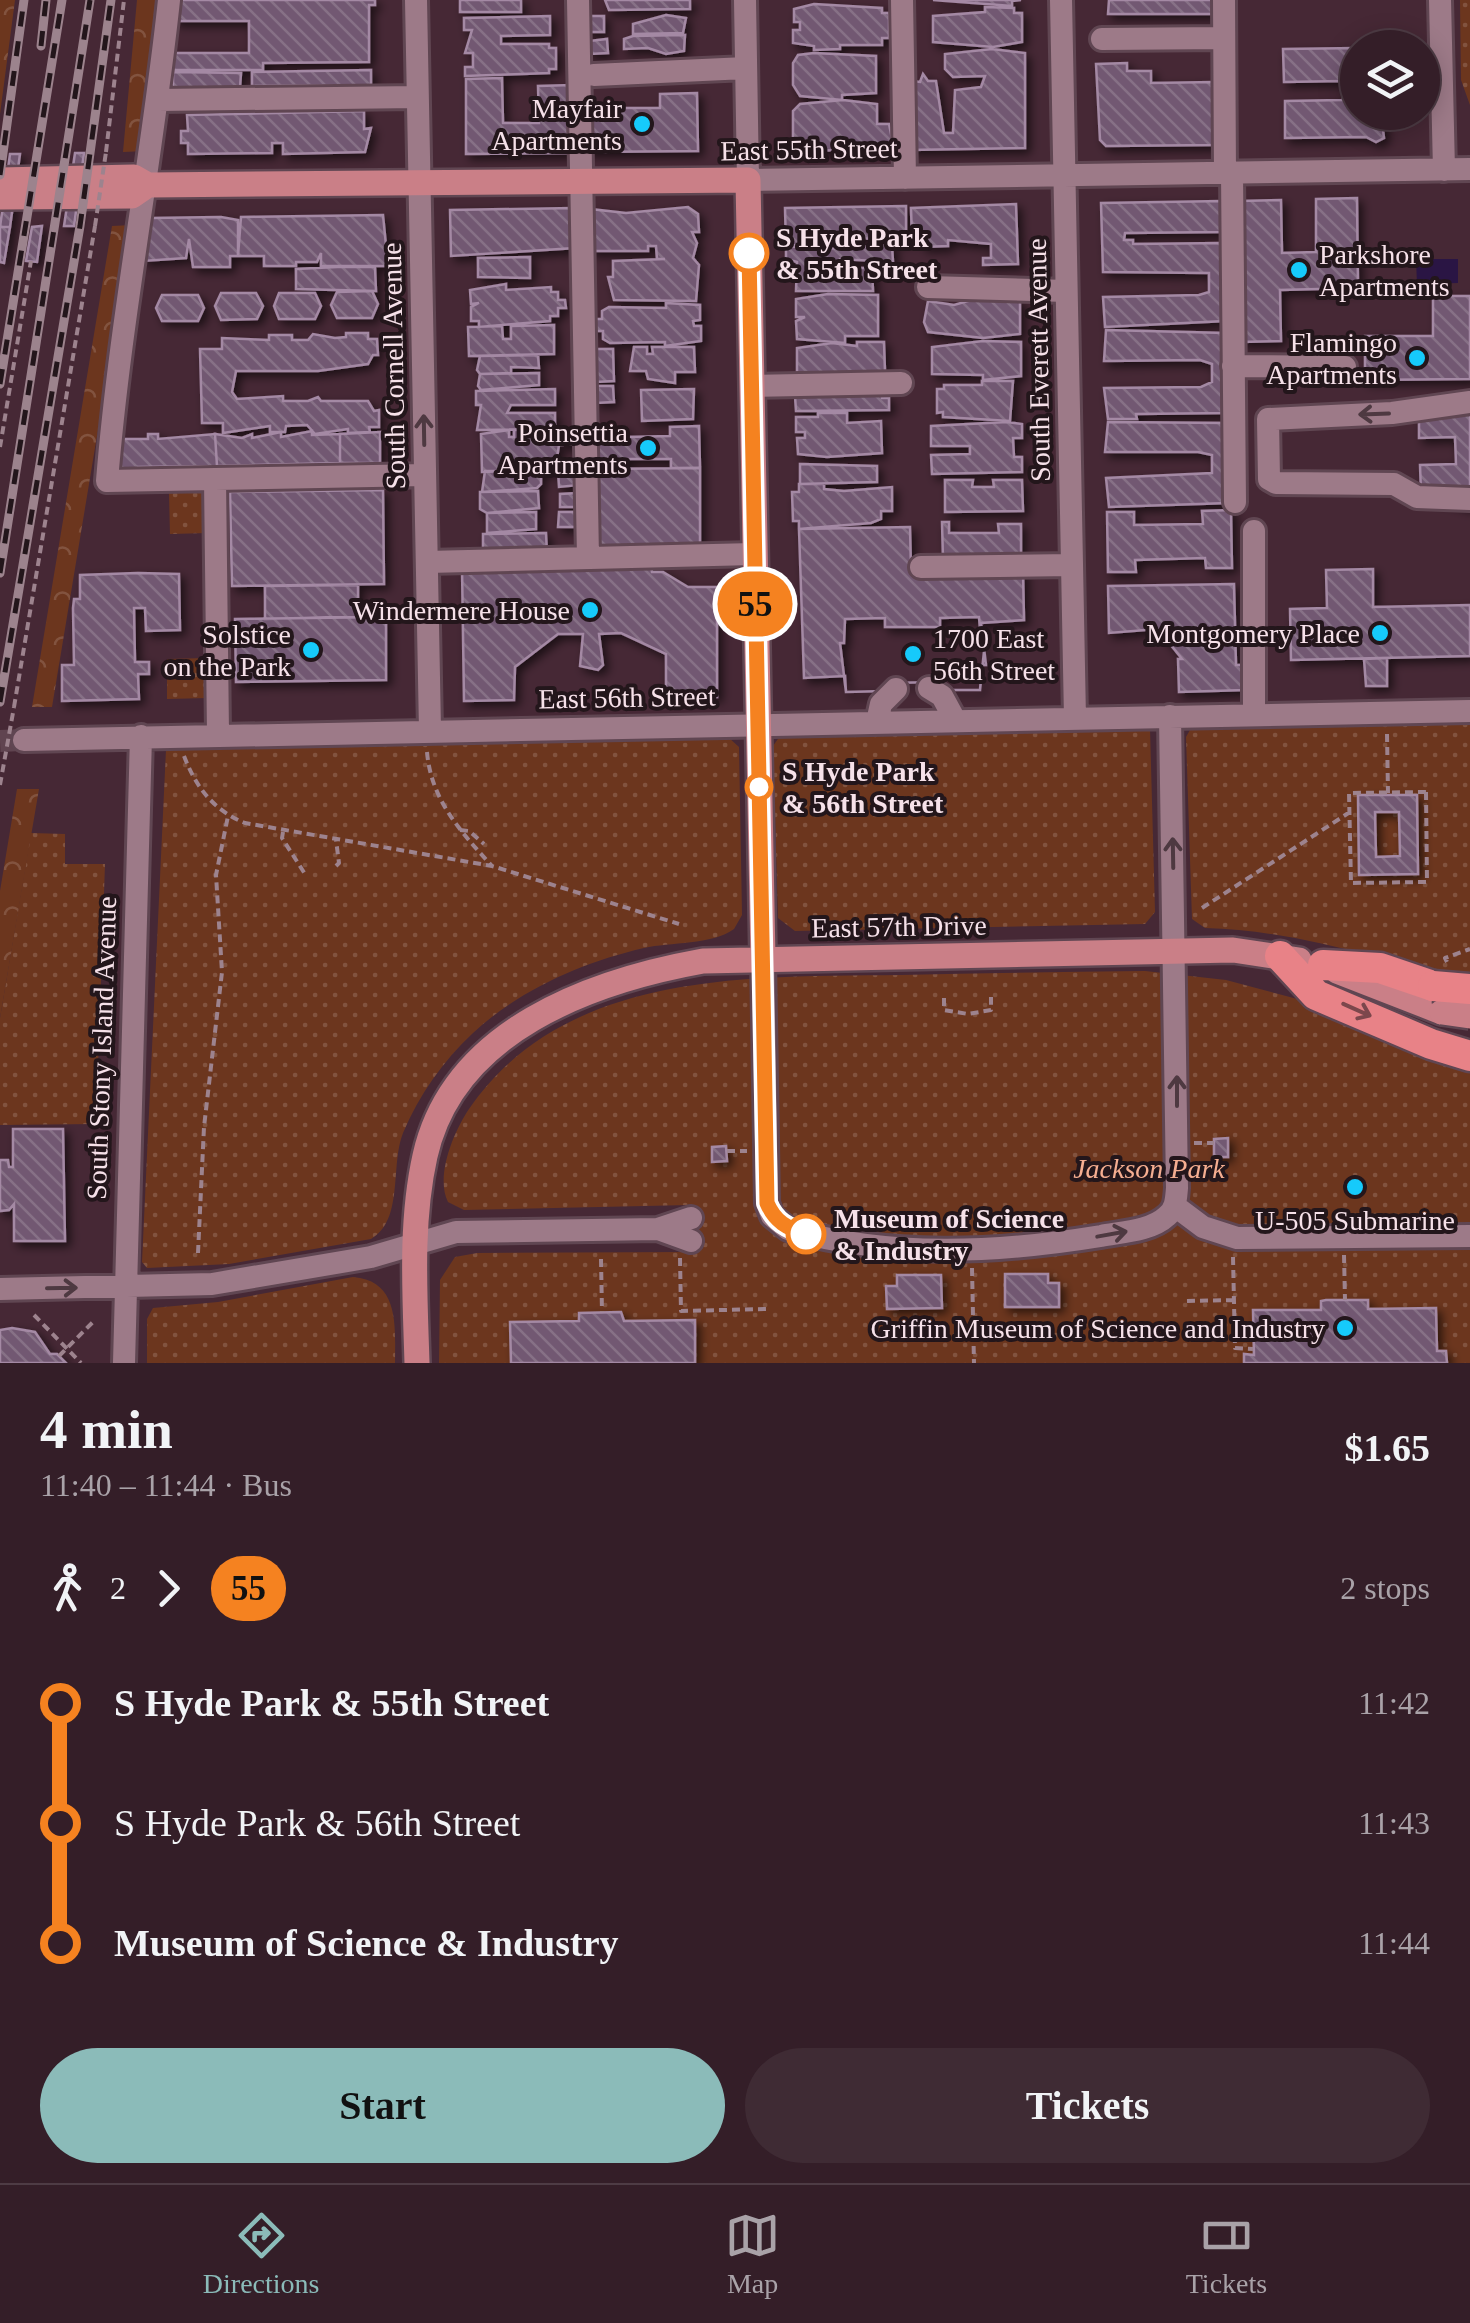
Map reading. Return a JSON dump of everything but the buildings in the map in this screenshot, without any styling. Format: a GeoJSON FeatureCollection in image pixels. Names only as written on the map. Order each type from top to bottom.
{"type":"FeatureCollection","features":[{"type":"Feature","properties":{"kind":"highway"},"geometry":{"type":"LineString","coordinates":[[1280,956],[1316,995],[1463,1054]]}},
{"type":"Feature","properties":{"kind":"highway"},"geometry":{"type":"LineString","coordinates":[[1323,965],[1380,968],[1470,989]]}},
{"type":"Feature","properties":{"kind":"main road","name":"East 55th Street"},"geometry":{"type":"LineString","coordinates":[[0,180],[134,178],[148,184],[748,180]]}},
{"type":"Feature","properties":{"kind":"main road"},"geometry":{"type":"LineString","coordinates":[[748,180],[762,958]]}},
{"type":"Feature","properties":{"kind":"main road","name":"East 55th Street"},"geometry":{"type":"LineString","coordinates":[[0,198],[132,196],[148,184]]}},
{"type":"Feature","properties":{"kind":"main road","name":"East 57th Drive"},"geometry":{"type":"LineString","coordinates":[[417,1363],[415,1244],[420,1181],[434,1129],[474,1067],[541,1012],[579,993],[640,972],[703,961],[762,958],[1176,951],[1280,956],[1323,965]]}},
{"type":"Feature","properties":{"kind":"main road"},"geometry":{"type":"LineString","coordinates":[[1440,985],[1470,1016]]}},
{"type":"Feature","properties":{"kind":"street"},"geometry":{"type":"LineString","coordinates":[[168,0],[148,184],[112,412],[108,481],[425,476]]}},
{"type":"Feature","properties":{"kind":"street","name":"South Cornell Avenue"},"geometry":{"type":"LineString","coordinates":[[416,0],[429,741]]}},
{"type":"Feature","properties":{"kind":"street"},"geometry":{"type":"LineString","coordinates":[[578,0],[588,558]]}},
{"type":"Feature","properties":{"kind":"street"},"geometry":{"type":"LineString","coordinates":[[744,0],[748,180]]}},
{"type":"Feature","properties":{"kind":"street"},"geometry":{"type":"LineString","coordinates":[[902,0],[905,178]]}},
{"type":"Feature","properties":{"kind":"street","name":"South Everett Avenue"},"geometry":{"type":"LineString","coordinates":[[1061,0],[1075,718]]}},
{"type":"Feature","properties":{"kind":"street"},"geometry":{"type":"LineString","coordinates":[[1224,0],[1234,502]]}},
{"type":"Feature","properties":{"kind":"street"},"geometry":{"type":"LineString","coordinates":[[1440,0],[1444,170]]}},
{"type":"Feature","properties":{"kind":"street"},"geometry":{"type":"LineString","coordinates":[[1102,39],[1224,38]]}},
{"type":"Feature","properties":{"kind":"street"},"geometry":{"type":"LineString","coordinates":[[594,75],[746,68]]}},
{"type":"Feature","properties":{"kind":"street"},"geometry":{"type":"LineString","coordinates":[[158,100],[417,98]]}},
{"type":"Feature","properties":{"kind":"street","name":"East 55th Street"},"geometry":{"type":"LineString","coordinates":[[748,180],[1470,169]]}},
{"type":"Feature","properties":{"kind":"street"},"geometry":{"type":"LineString","coordinates":[[928,288],[1066,291]]}},
{"type":"Feature","properties":{"kind":"street"},"geometry":{"type":"LineString","coordinates":[[1234,366],[1345,367]]}},
{"type":"Feature","properties":{"kind":"street"},"geometry":{"type":"LineString","coordinates":[[751,386],[901,383]]}},
{"type":"Feature","properties":{"kind":"street"},"geometry":{"type":"LineString","coordinates":[[1470,402],[1392,414],[1268,420],[1270,479],[1289,484],[1394,484],[1417,497],[1470,499]]}},
{"type":"Feature","properties":{"kind":"street"},"geometry":{"type":"LineString","coordinates":[[215,479],[218,734]]}},
{"type":"Feature","properties":{"kind":"street"},"geometry":{"type":"LineString","coordinates":[[1254,531],[1254,714]]}},
{"type":"Feature","properties":{"kind":"street"},"geometry":{"type":"LineString","coordinates":[[427,562],[754,554]]}},
{"type":"Feature","properties":{"kind":"street"},"geometry":{"type":"LineString","coordinates":[[921,567],[1072,565]]}},
{"type":"Feature","properties":{"kind":"street"},"geometry":{"type":"LineString","coordinates":[[929,688],[942,696],[955,720]]}},
{"type":"Feature","properties":{"kind":"street"},"geometry":{"type":"LineString","coordinates":[[877,722],[881,704],[896,689]]}},
{"type":"Feature","properties":{"kind":"street","name":"East 56th Street"},"geometry":{"type":"LineString","coordinates":[[24,740],[218,734],[429,741],[758,725],[1470,711]]}},
{"type":"Feature","properties":{"kind":"street"},"geometry":{"type":"LineString","coordinates":[[762,958],[767,1203],[772,1216],[788,1228],[920,1250],[1007,1250],[1142,1228],[1167,1217],[1175,1206],[1176,951],[1170,716]]}},
{"type":"Feature","properties":{"kind":"street","name":"South Stony Island Avenue"},"geometry":{"type":"LineString","coordinates":[[124,1363],[141,736]]}},
{"type":"Feature","properties":{"kind":"street"},"geometry":{"type":"LineString","coordinates":[[1175,1206],[1203,1227],[1237,1238],[1470,1236]]}},
{"type":"Feature","properties":{"kind":"street"},"geometry":{"type":"LineString","coordinates":[[0,1289],[252,1280],[456,1232],[658,1230],[688,1239]]}},
{"type":"Feature","properties":{"kind":"path"},"geometry":{"type":"LineString","coordinates":[[0,784],[95,226],[124,0]]}},
{"type":"Feature","properties":{"kind":"path"},"geometry":{"type":"LineString","coordinates":[[0,446],[31,261]]}},
{"type":"Feature","properties":{"kind":"path"},"geometry":{"type":"LineString","coordinates":[[1387,734],[1388,793]]}},
{"type":"Feature","properties":{"kind":"path"},"geometry":{"type":"LineString","coordinates":[[429,741],[434,788],[460,830],[492,866]]}},
{"type":"Feature","properties":{"kind":"path"},"geometry":{"type":"LineString","coordinates":[[184,756],[193,781],[228,816],[283,832],[492,866],[679,924]]}},
{"type":"Feature","properties":{"kind":"path"},"geometry":{"type":"LineString","coordinates":[[1426,792],[1426,882],[1351,883],[1350,812],[1349,793],[1426,792]]}},
{"type":"Feature","properties":{"kind":"path"},"geometry":{"type":"LineString","coordinates":[[1202,908],[1350,812]]}},
{"type":"Feature","properties":{"kind":"path"},"geometry":{"type":"LineString","coordinates":[[198,1253],[204,1127],[222,972],[216,874],[228,816]]}},
{"type":"Feature","properties":{"kind":"path"},"geometry":{"type":"LineString","coordinates":[[460,830],[469,830],[484,844]]}},
{"type":"Feature","properties":{"kind":"path"},"geometry":{"type":"LineString","coordinates":[[283,832],[282,838],[304,874]]}},
{"type":"Feature","properties":{"kind":"path"},"geometry":{"type":"LineString","coordinates":[[336,840],[336,866]]}},
{"type":"Feature","properties":{"kind":"path"},"geometry":{"type":"LineString","coordinates":[[1440,985],[1470,949]]}},
{"type":"Feature","properties":{"kind":"path"},"geometry":{"type":"LineString","coordinates":[[944,998],[944,1010],[968,1014],[991,1010],[991,997]]}},
{"type":"Feature","properties":{"kind":"path"},"geometry":{"type":"LineString","coordinates":[[1194,1144],[1214,1143]]}},
{"type":"Feature","properties":{"kind":"path"},"geometry":{"type":"LineString","coordinates":[[726,1150],[749,1150]]}},
{"type":"Feature","properties":{"kind":"path"},"geometry":{"type":"LineString","coordinates":[[688,1239],[681,1310],[766,1309]]}},
{"type":"Feature","properties":{"kind":"path"},"geometry":{"type":"LineString","coordinates":[[1344,1250],[1345,1300]]}},
{"type":"Feature","properties":{"kind":"path"},"geometry":{"type":"LineString","coordinates":[[1233,1251],[1235,1348],[1254,1348]]}},
{"type":"Feature","properties":{"kind":"path"},"geometry":{"type":"LineString","coordinates":[[601,1259],[602,1312]]}},
{"type":"Feature","properties":{"kind":"path"},"geometry":{"type":"LineString","coordinates":[[972,1268],[974,1363]]}},
{"type":"Feature","properties":{"kind":"path"},"geometry":{"type":"LineString","coordinates":[[1187,1301],[1234,1300]]}},
{"type":"Feature","properties":{"kind":"path"},"geometry":{"type":"LineString","coordinates":[[34,1316],[81,1363]]}},
{"type":"Feature","properties":{"kind":"path"},"geometry":{"type":"LineString","coordinates":[[59,1356],[94,1322]]}},
{"type":"Feature","properties":{"kind":"green space"},"geometry":{"type":"Polygon","coordinates":[[[0,0],[15,0],[0,114],[0,0]]]}},
{"type":"Feature","properties":{"kind":"green space"},"geometry":{"type":"Polygon","coordinates":[[[137,0],[162,0],[145,151],[123,152],[137,0]]]}},
{"type":"Feature","properties":{"kind":"green space"},"geometry":{"type":"Polygon","coordinates":[[[1460,0],[1470,0],[1470,105],[1461,80],[1460,0]]]}},
{"type":"Feature","properties":{"kind":"green space"},"geometry":{"type":"Polygon","coordinates":[[[132,225],[52,707],[32,707],[112,226],[132,225]]]}},
{"type":"Feature","properties":{"kind":"green space"},"geometry":{"type":"Polygon","coordinates":[[[208,492],[209,533],[170,534],[169,493],[208,492]]]}},
{"type":"Feature","properties":{"kind":"green space"},"geometry":{"type":"Polygon","coordinates":[[[207,658],[208,698],[167,699],[167,659],[207,658]]]}},
{"type":"Feature","properties":{"kind":"green space"},"geometry":{"type":"Polygon","coordinates":[[[1470,724],[1470,979],[1306,940],[1205,928],[1192,919],[1186,737],[1190,730],[1470,724]]]}},
{"type":"Feature","properties":{"kind":"green space"},"geometry":{"type":"Polygon","coordinates":[[[1150,729],[1155,912],[1145,924],[795,931],[778,918],[773,746],[780,736],[1150,729]]]}},
{"type":"Feature","properties":{"kind":"green space"},"geometry":{"type":"Polygon","coordinates":[[[729,738],[739,747],[742,915],[734,929],[714,938],[644,948],[598,961],[531,991],[473,1033],[416,1105],[399,1146],[388,1219],[371,1239],[229,1264],[147,1268],[142,1262],[166,750],[729,738]]]}},
{"type":"Feature","properties":{"kind":"green space"},"geometry":{"type":"Polygon","coordinates":[[[17,789],[39,789],[0,1018],[0,891],[17,789]]]}},
{"type":"Feature","properties":{"kind":"green space"},"geometry":{"type":"Polygon","coordinates":[[[31,833],[65,834],[65,864],[105,864],[96,1124],[0,1125],[0,1018],[31,833]]]}},
{"type":"Feature","properties":{"kind":"green space","name":"Jackson Park"},"geometry":{"type":"Polygon","coordinates":[[[1145,971],[1226,980],[1301,1000],[1398,1039],[1440,1064],[1470,1070],[1470,1363],[439,1363],[440,1280],[455,1257],[477,1253],[692,1252],[690,1205],[464,1210],[448,1202],[445,1167],[452,1141],[469,1109],[509,1063],[556,1029],[608,1006],[665,990],[724,981],[1145,971]]]}},
{"type":"Feature","properties":{"kind":"green space"},"geometry":{"type":"Polygon","coordinates":[[[353,1277],[368,1280],[387,1296],[394,1321],[395,1363],[147,1363],[147,1319],[153,1308],[218,1302],[353,1277]]]}},
{"type":"Feature","properties":{"kind":"shaded area"},"geometry":{"type":"Polygon","coordinates":[[[1416,259],[1458,259],[1458,283],[1417,284],[1416,259]]]}},
{"type":"Feature","properties":{"kind":"tunnel"},"geometry":{"type":"LineString","coordinates":[[0,741],[24,740]]}},
{"type":"Feature","properties":{"kind":"railway"},"geometry":{"type":"LineString","coordinates":[[0,175],[24,0]]}},
{"type":"Feature","properties":{"kind":"railway"},"geometry":{"type":"LineString","coordinates":[[41,46],[46,0]]}},
{"type":"Feature","properties":{"kind":"railway"},"geometry":{"type":"LineString","coordinates":[[0,384],[62,0]]}},
{"type":"Feature","properties":{"kind":"railway"},"geometry":{"type":"LineString","coordinates":[[0,573],[90,0]]}},
{"type":"Feature","properties":{"kind":"railway"},"geometry":{"type":"LineString","coordinates":[[0,702],[80,226],[111,0]]}},
{"type":"Feature","properties":{"kind":"bus line","name":"55"},"geometry":{"type":"LineString","coordinates":[[749,253],[767,1203],[772,1216],[788,1228],[806,1234]]}},
{"type":"Feature","properties":{"kind":"place","name":"Mayfair Apartments"},"geometry":{"type":"Point","coordinates":[642,124]}},
{"type":"Feature","properties":{"kind":"place","name":"S Hyde Park & 55th Street"},"geometry":{"type":"Point","coordinates":[749,253]}},
{"type":"Feature","properties":{"kind":"place","name":"Parkshore Apartments"},"geometry":{"type":"Point","coordinates":[1299,270]}},
{"type":"Feature","properties":{"kind":"place","name":"Flamingo Apartments"},"geometry":{"type":"Point","coordinates":[1417,358]}},
{"type":"Feature","properties":{"kind":"place","name":"Poinsettia Apartments"},"geometry":{"type":"Point","coordinates":[648,448]}},
{"type":"Feature","properties":{"kind":"place","name":"Windermere House"},"geometry":{"type":"Point","coordinates":[590,610]}},
{"type":"Feature","properties":{"kind":"place","name":"Montgomery Place"},"geometry":{"type":"Point","coordinates":[1380,633]}},
{"type":"Feature","properties":{"kind":"place","name":"Solstice on the Park"},"geometry":{"type":"Point","coordinates":[311,650]}},
{"type":"Feature","properties":{"kind":"place","name":"1700 East 56th Street"},"geometry":{"type":"Point","coordinates":[913,654]}},
{"type":"Feature","properties":{"kind":"place","name":"S Hyde Park & 56th Street"},"geometry":{"type":"Point","coordinates":[759,787]}},
{"type":"Feature","properties":{"kind":"place","name":"U-505 Submarine"},"geometry":{"type":"Point","coordinates":[1355,1187]}},
{"type":"Feature","properties":{"kind":"place","name":"Museum of Science & Industry"},"geometry":{"type":"Point","coordinates":[806,1234]}},
{"type":"Feature","properties":{"kind":"place","name":"Griffin Museum of Science and Industry"},"geometry":{"type":"Point","coordinates":[1345,1328]}}]}
